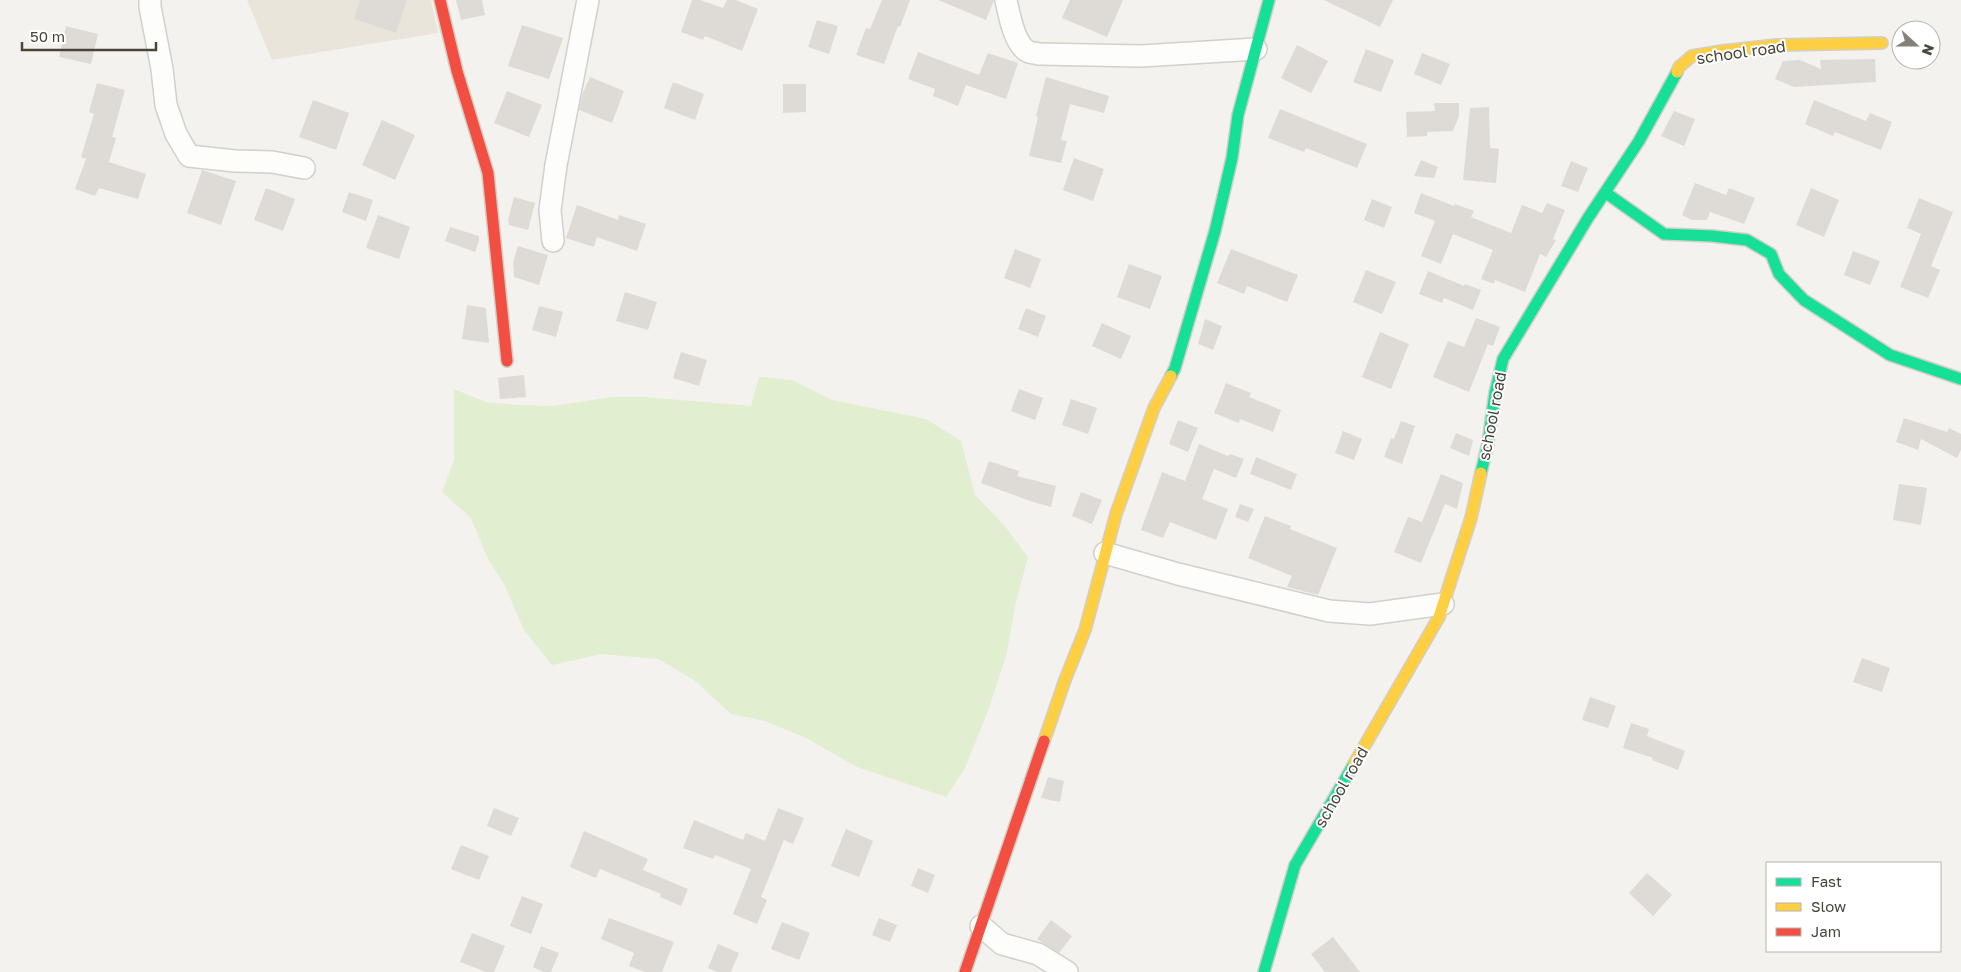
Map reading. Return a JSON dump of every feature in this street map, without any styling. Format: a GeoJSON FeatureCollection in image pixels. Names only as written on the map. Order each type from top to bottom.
{"type":"FeatureCollection","features":[{"type":"Feature","properties":{"kind":"street"},"geometry":{"type":"LineString","coordinates":[[150,0],[166,104],[176,134],[189,156],[235,161],[272,162],[304,168]]}},
{"type":"Feature","properties":{"kind":"street"},"geometry":{"type":"LineString","coordinates":[[440,0],[457,71],[488,173],[507,361]]}},
{"type":"Feature","properties":{"kind":"street"},"geometry":{"type":"LineString","coordinates":[[553,241],[550,210],[556,165],[588,0]]}},
{"type":"Feature","properties":{"kind":"street"},"geometry":{"type":"LineString","coordinates":[[1006,0],[1017,38],[1026,50],[1039,54],[1141,56],[1256,49]]}},
{"type":"Feature","properties":{"kind":"street"},"geometry":{"type":"LineString","coordinates":[[965,972],[1065,680],[1085,630],[1116,514],[1154,408],[1175,368],[1215,231],[1232,158],[1238,115],[1269,0]]}},
{"type":"Feature","properties":{"kind":"street","name":"school road"},"geometry":{"type":"LineString","coordinates":[[1264,972],[1295,865],[1439,617],[1471,518],[1488,442],[1495,394],[1503,360],[1588,218],[1643,134],[1669,89],[1679,67],[1692,56],[1776,45],[1882,43]]}},
{"type":"Feature","properties":{"kind":"street"},"geometry":{"type":"LineString","coordinates":[[1606,193],[1664,234],[1747,240],[1772,254],[1779,274],[1804,300],[1890,355],[1934,372],[1961,379]]}},
{"type":"Feature","properties":{"kind":"street"},"geometry":{"type":"LineString","coordinates":[[1105,553],[1178,574],[1328,611],[1370,614],[1443,604]]}},
{"type":"Feature","properties":{"kind":"street"},"geometry":{"type":"LineString","coordinates":[[980,926],[1002,944],[1038,954],[1067,972]]}},
{"type":"Feature","properties":{"kind":"shaded area"},"geometry":{"type":"Polygon","coordinates":[[[247,0],[431,0],[438,33],[272,60],[247,0]]]}},
{"type":"Feature","properties":{"kind":"green space"},"geometry":{"type":"Polygon","coordinates":[[[759,377],[792,380],[832,400],[926,419],[961,441],[975,495],[1004,525],[1028,557],[1016,602],[1006,656],[989,708],[964,770],[946,797],[857,767],[806,738],[765,721],[731,714],[694,680],[658,659],[601,654],[552,665],[524,630],[505,586],[487,557],[471,518],[442,492],[454,460],[454,389],[485,402],[517,405],[553,406],[613,397],[645,397],[751,406],[759,377]]]}},
{"type":"Feature","properties":{"kind":"building"},"geometry":{"type":"Polygon","coordinates":[[[360,0],[407,0],[396,33],[354,19],[360,0]]]}},
{"type":"Feature","properties":{"kind":"building"},"geometry":{"type":"Polygon","coordinates":[[[456,0],[482,0],[485,15],[461,20],[456,0]]]}},
{"type":"Feature","properties":{"kind":"building"},"geometry":{"type":"Polygon","coordinates":[[[692,0],[700,0],[723,8],[727,0],[736,0],[758,9],[742,51],[705,36],[703,40],[681,32],[692,0]]]}},
{"type":"Feature","properties":{"kind":"building"},"geometry":{"type":"Polygon","coordinates":[[[882,0],[910,0],[884,64],[856,55],[866,28],[870,29],[882,0]]]}},
{"type":"Feature","properties":{"kind":"building"},"geometry":{"type":"Polygon","coordinates":[[[938,0],[994,0],[986,20],[938,0]]]}},
{"type":"Feature","properties":{"kind":"building"},"geometry":{"type":"Polygon","coordinates":[[[1070,0],[1123,0],[1107,37],[1062,18],[1070,0]]]}},
{"type":"Feature","properties":{"kind":"building"},"geometry":{"type":"Polygon","coordinates":[[[1324,0],[1393,0],[1380,27],[1324,0]]]}},
{"type":"Feature","properties":{"kind":"building"},"geometry":{"type":"Polygon","coordinates":[[[817,20],[838,26],[829,54],[808,47],[817,20]]]}},
{"type":"Feature","properties":{"kind":"building"},"geometry":{"type":"Polygon","coordinates":[[[522,25],[563,38],[549,79],[508,66],[522,25]]]}},
{"type":"Feature","properties":{"kind":"building"},"geometry":{"type":"Polygon","coordinates":[[[66,26],[98,34],[91,64],[59,57],[66,26]]]}},
{"type":"Feature","properties":{"kind":"building"},"geometry":{"type":"Polygon","coordinates":[[[1297,45],[1328,61],[1311,93],[1281,78],[1297,45]]]}},
{"type":"Feature","properties":{"kind":"building"},"geometry":{"type":"Polygon","coordinates":[[[1366,49],[1394,60],[1381,92],[1353,82],[1366,49]]]}},
{"type":"Feature","properties":{"kind":"building"},"geometry":{"type":"Polygon","coordinates":[[[918,52],[979,75],[988,53],[1018,63],[1006,99],[966,85],[958,106],[933,96],[935,89],[908,79],[918,52]]]}},
{"type":"Feature","properties":{"kind":"building"},"geometry":{"type":"Polygon","coordinates":[[[1422,53],[1450,64],[1441,85],[1414,74],[1422,53]]]}},
{"type":"Feature","properties":{"kind":"building"},"geometry":{"type":"Polygon","coordinates":[[[1875,59],[1876,82],[1794,87],[1775,79],[1783,61],[1800,60],[1821,69],[1820,60],[1875,59]]]}},
{"type":"Feature","properties":{"kind":"building"},"geometry":{"type":"Polygon","coordinates":[[[590,77],[624,91],[612,123],[579,110],[582,95],[590,77]]]}},
{"type":"Feature","properties":{"kind":"building"},"geometry":{"type":"Polygon","coordinates":[[[1046,77],[1109,96],[1104,113],[1070,104],[1061,140],[1067,141],[1061,163],[1029,156],[1038,117],[1036,116],[1046,77]]]}},
{"type":"Feature","properties":{"kind":"building"},"geometry":{"type":"Polygon","coordinates":[[[673,82],[704,94],[695,120],[664,108],[673,82]]]}},
{"type":"Feature","properties":{"kind":"building"},"geometry":{"type":"Polygon","coordinates":[[[97,83],[125,90],[112,137],[116,138],[109,162],[146,174],[138,199],[99,188],[95,196],[75,189],[86,159],[81,157],[94,114],[89,112],[97,83]]]}},
{"type":"Feature","properties":{"kind":"building"},"geometry":{"type":"Polygon","coordinates":[[[783,84],[806,84],[806,112],[783,113],[783,84]]]}},
{"type":"Feature","properties":{"kind":"building"},"geometry":{"type":"Polygon","coordinates":[[[507,91],[542,105],[529,137],[494,123],[507,91]]]}},
{"type":"Feature","properties":{"kind":"building"},"geometry":{"type":"Polygon","coordinates":[[[313,100],[349,113],[336,150],[299,137],[313,100]]]}},
{"type":"Feature","properties":{"kind":"building"},"geometry":{"type":"Polygon","coordinates":[[[1814,100],[1866,121],[1870,113],[1892,122],[1881,150],[1835,132],[1833,136],[1805,124],[1814,100]]]}},
{"type":"Feature","properties":{"kind":"building"},"geometry":{"type":"Polygon","coordinates":[[[1434,103],[1459,103],[1459,116],[1453,131],[1427,132],[1427,136],[1407,137],[1406,112],[1435,111],[1434,103]]]}},
{"type":"Feature","properties":{"kind":"building"},"geometry":{"type":"Polygon","coordinates":[[[1489,107],[1490,148],[1499,149],[1496,183],[1463,180],[1470,108],[1489,107]]]}},
{"type":"Feature","properties":{"kind":"building"},"geometry":{"type":"Polygon","coordinates":[[[1280,109],[1367,144],[1357,168],[1306,148],[1304,152],[1268,138],[1280,109]]]}},
{"type":"Feature","properties":{"kind":"building"},"geometry":{"type":"Polygon","coordinates":[[[1674,111],[1695,119],[1684,146],[1661,136],[1674,111]]]}},
{"type":"Feature","properties":{"kind":"building"},"geometry":{"type":"Polygon","coordinates":[[[382,120],[415,135],[395,180],[362,165],[382,120]]]}},
{"type":"Feature","properties":{"kind":"building"},"geometry":{"type":"Polygon","coordinates":[[[1074,158],[1104,169],[1093,201],[1063,190],[1074,158]]]}},
{"type":"Feature","properties":{"kind":"building"},"geometry":{"type":"Polygon","coordinates":[[[1421,160],[1438,167],[1434,178],[1414,176],[1421,160]]]}},
{"type":"Feature","properties":{"kind":"building"},"geometry":{"type":"Polygon","coordinates":[[[1571,161],[1588,168],[1578,192],[1561,186],[1571,161]]]}},
{"type":"Feature","properties":{"kind":"building"},"geometry":{"type":"Polygon","coordinates":[[[202,170],[236,181],[221,225],[187,213],[202,170]]]}},
{"type":"Feature","properties":{"kind":"building"},"geometry":{"type":"Polygon","coordinates":[[[1695,183],[1726,195],[1729,188],[1755,198],[1744,224],[1710,212],[1707,220],[1692,220],[1682,215],[1695,183]]]}},
{"type":"Feature","properties":{"kind":"building"},"geometry":{"type":"Polygon","coordinates":[[[266,188],[295,199],[283,231],[254,220],[266,188]]]}},
{"type":"Feature","properties":{"kind":"building"},"geometry":{"type":"Polygon","coordinates":[[[1811,188],[1839,200],[1824,237],[1796,225],[1811,188]]]}},
{"type":"Feature","properties":{"kind":"building"},"geometry":{"type":"Polygon","coordinates":[[[349,192],[373,200],[366,221],[342,212],[349,192]]]}},
{"type":"Feature","properties":{"kind":"building"},"geometry":{"type":"Polygon","coordinates":[[[1421,193],[1454,206],[1455,204],[1474,211],[1471,217],[1511,233],[1522,205],[1542,213],[1547,203],[1565,210],[1553,239],[1556,240],[1546,257],[1540,254],[1525,292],[1495,280],[1494,284],[1481,279],[1493,250],[1453,234],[1441,264],[1421,256],[1435,221],[1414,213],[1421,193]]]}},
{"type":"Feature","properties":{"kind":"building"},"geometry":{"type":"Polygon","coordinates":[[[514,197],[535,203],[528,230],[509,225],[508,220],[514,197]]]}},
{"type":"Feature","properties":{"kind":"building"},"geometry":{"type":"Polygon","coordinates":[[[1919,198],[1953,212],[1931,266],[1940,270],[1928,298],[1900,287],[1921,234],[1907,228],[1919,198]]]}},
{"type":"Feature","properties":{"kind":"building"},"geometry":{"type":"Polygon","coordinates":[[[1372,199],[1392,207],[1384,228],[1364,220],[1372,199]]]}},
{"type":"Feature","properties":{"kind":"building"},"geometry":{"type":"Polygon","coordinates":[[[577,205],[618,220],[619,215],[646,224],[637,251],[597,237],[594,247],[566,238],[577,205]]]}},
{"type":"Feature","properties":{"kind":"building"},"geometry":{"type":"Polygon","coordinates":[[[378,215],[410,227],[399,259],[366,248],[378,215]]]}},
{"type":"Feature","properties":{"kind":"building"},"geometry":{"type":"Polygon","coordinates":[[[450,227],[479,236],[475,252],[445,241],[450,227]]]}},
{"type":"Feature","properties":{"kind":"building"},"geometry":{"type":"Polygon","coordinates":[[[518,246],[548,255],[539,285],[514,277],[513,263],[518,246]]]}},
{"type":"Feature","properties":{"kind":"building"},"geometry":{"type":"Polygon","coordinates":[[[1015,249],[1041,259],[1030,288],[1004,278],[1015,249]]]}},
{"type":"Feature","properties":{"kind":"building"},"geometry":{"type":"Polygon","coordinates":[[[1231,249],[1298,275],[1287,302],[1247,286],[1244,294],[1217,283],[1231,249]]]}},
{"type":"Feature","properties":{"kind":"building"},"geometry":{"type":"Polygon","coordinates":[[[1853,251],[1880,261],[1870,285],[1844,275],[1853,251]]]}},
{"type":"Feature","properties":{"kind":"building"},"geometry":{"type":"Polygon","coordinates":[[[1129,264],[1162,276],[1150,309],[1117,297],[1129,264]]]}},
{"type":"Feature","properties":{"kind":"building"},"geometry":{"type":"Polygon","coordinates":[[[1366,270],[1396,282],[1382,314],[1353,302],[1366,270]]]}},
{"type":"Feature","properties":{"kind":"building"},"geometry":{"type":"Polygon","coordinates":[[[1428,271],[1464,286],[1465,284],[1481,290],[1473,310],[1444,298],[1442,303],[1419,294],[1428,271]]]}},
{"type":"Feature","properties":{"kind":"building"},"geometry":{"type":"Polygon","coordinates":[[[625,292],[657,302],[648,330],[616,321],[625,292]]]}},
{"type":"Feature","properties":{"kind":"building"},"geometry":{"type":"Polygon","coordinates":[[[467,305],[486,308],[489,343],[462,339],[467,305]]]}},
{"type":"Feature","properties":{"kind":"building"},"geometry":{"type":"Polygon","coordinates":[[[539,306],[563,312],[556,337],[532,330],[539,306]]]}},
{"type":"Feature","properties":{"kind":"building"},"geometry":{"type":"Polygon","coordinates":[[[1026,308],[1046,316],[1038,337],[1018,329],[1026,308]]]}},
{"type":"Feature","properties":{"kind":"building"},"geometry":{"type":"Polygon","coordinates":[[[1476,318],[1500,327],[1493,346],[1488,344],[1469,392],[1433,377],[1448,341],[1464,347],[1476,318]]]}},
{"type":"Feature","properties":{"kind":"building"},"geometry":{"type":"Polygon","coordinates":[[[1205,319],[1222,326],[1213,350],[1198,344],[1205,319]]]}},
{"type":"Feature","properties":{"kind":"building"},"geometry":{"type":"Polygon","coordinates":[[[1102,323],[1131,336],[1121,359],[1092,346],[1102,323]]]}},
{"type":"Feature","properties":{"kind":"building"},"geometry":{"type":"Polygon","coordinates":[[[1380,332],[1409,344],[1391,389],[1362,377],[1380,332]]]}},
{"type":"Feature","properties":{"kind":"building"},"geometry":{"type":"Polygon","coordinates":[[[681,352],[707,360],[699,386],[673,378],[681,352]]]}},
{"type":"Feature","properties":{"kind":"building"},"geometry":{"type":"Polygon","coordinates":[[[524,375],[526,397],[500,399],[498,378],[524,375]]]}},
{"type":"Feature","properties":{"kind":"building"},"geometry":{"type":"Polygon","coordinates":[[[1226,383],[1251,393],[1249,397],[1281,410],[1273,432],[1240,419],[1239,423],[1214,413],[1226,383]]]}},
{"type":"Feature","properties":{"kind":"building"},"geometry":{"type":"Polygon","coordinates":[[[1019,389],[1043,398],[1035,420],[1011,411],[1019,389]]]}},
{"type":"Feature","properties":{"kind":"building"},"geometry":{"type":"Polygon","coordinates":[[[1071,399],[1097,408],[1088,434],[1062,425],[1071,399]]]}},
{"type":"Feature","properties":{"kind":"building"},"geometry":{"type":"Polygon","coordinates":[[[1904,418],[1947,432],[1949,428],[1961,434],[1961,450],[1957,458],[1921,439],[1918,450],[1896,442],[1904,418]]]}},
{"type":"Feature","properties":{"kind":"building"},"geometry":{"type":"Polygon","coordinates":[[[1178,420],[1198,428],[1188,452],[1169,444],[1178,420]]]}},
{"type":"Feature","properties":{"kind":"building"},"geometry":{"type":"Polygon","coordinates":[[[1401,421],[1415,426],[1402,464],[1384,457],[1391,438],[1394,439],[1401,421]]]}},
{"type":"Feature","properties":{"kind":"building"},"geometry":{"type":"Polygon","coordinates":[[[1343,431],[1362,439],[1354,460],[1335,453],[1343,431]]]}},
{"type":"Feature","properties":{"kind":"building"},"geometry":{"type":"Polygon","coordinates":[[[1456,433],[1473,440],[1469,456],[1450,448],[1456,433]]]}},
{"type":"Feature","properties":{"kind":"building"},"geometry":{"type":"Polygon","coordinates":[[[1199,444],[1228,456],[1230,454],[1244,459],[1236,478],[1214,469],[1202,499],[1228,509],[1216,540],[1170,522],[1163,538],[1141,530],[1162,472],[1185,481],[1199,444]]]}},
{"type":"Feature","properties":{"kind":"building"},"geometry":{"type":"Polygon","coordinates":[[[1256,457],[1297,474],[1291,490],[1250,474],[1256,457]]]}},
{"type":"Feature","properties":{"kind":"building"},"geometry":{"type":"Polygon","coordinates":[[[989,461],[1019,471],[1017,476],[1056,486],[1051,507],[981,483],[989,461]]]}},
{"type":"Feature","properties":{"kind":"building"},"geometry":{"type":"Polygon","coordinates":[[[1441,474],[1463,483],[1457,509],[1445,504],[1421,563],[1394,552],[1408,517],[1422,522],[1441,474]]]}},
{"type":"Feature","properties":{"kind":"building"},"geometry":{"type":"Polygon","coordinates":[[[1899,484],[1927,488],[1921,525],[1893,520],[1899,484]]]}},
{"type":"Feature","properties":{"kind":"building"},"geometry":{"type":"Polygon","coordinates":[[[1081,492],[1102,500],[1092,524],[1072,516],[1081,492]]]}},
{"type":"Feature","properties":{"kind":"building"},"geometry":{"type":"Polygon","coordinates":[[[1240,504],[1254,509],[1248,522],[1235,517],[1240,504]]]}},
{"type":"Feature","properties":{"kind":"building"},"geometry":{"type":"Polygon","coordinates":[[[1265,516],[1291,526],[1290,529],[1337,548],[1318,595],[1287,587],[1292,576],[1248,558],[1265,516]]]}},
{"type":"Feature","properties":{"kind":"building"},"geometry":{"type":"Polygon","coordinates":[[[1862,658],[1890,668],[1882,692],[1853,682],[1862,658]]]}},
{"type":"Feature","properties":{"kind":"building"},"geometry":{"type":"Polygon","coordinates":[[[1590,697],[1616,706],[1608,728],[1582,720],[1590,697]]]}},
{"type":"Feature","properties":{"kind":"building"},"geometry":{"type":"Polygon","coordinates":[[[1631,723],[1649,729],[1647,736],[1685,751],[1678,770],[1652,760],[1653,758],[1623,748],[1631,723]]]}},
{"type":"Feature","properties":{"kind":"building"},"geometry":{"type":"Polygon","coordinates":[[[1048,777],[1064,781],[1060,802],[1041,798],[1048,777]]]}},
{"type":"Feature","properties":{"kind":"building"},"geometry":{"type":"Polygon","coordinates":[[[494,808],[519,818],[511,836],[487,826],[494,808]]]}},
{"type":"Feature","properties":{"kind":"building"},"geometry":{"type":"Polygon","coordinates":[[[778,808],[804,818],[793,844],[784,840],[761,897],[767,900],[757,924],[733,914],[751,869],[715,855],[713,859],[683,848],[694,820],[743,840],[746,833],[765,841],[778,808]]]}},
{"type":"Feature","properties":{"kind":"building"},"geometry":{"type":"Polygon","coordinates":[[[846,829],[873,841],[859,877],[831,866],[846,829]]]}},
{"type":"Feature","properties":{"kind":"building"},"geometry":{"type":"Polygon","coordinates":[[[584,831],[648,859],[643,870],[688,889],[681,906],[660,897],[661,894],[600,869],[596,878],[570,867],[584,831]]]}},
{"type":"Feature","properties":{"kind":"building"},"geometry":{"type":"Polygon","coordinates":[[[461,845],[489,856],[479,880],[451,869],[461,845]]]}},
{"type":"Feature","properties":{"kind":"building"},"geometry":{"type":"Polygon","coordinates":[[[918,868],[935,875],[928,893],[911,886],[918,868]]]}},
{"type":"Feature","properties":{"kind":"building"},"geometry":{"type":"Polygon","coordinates":[[[1647,873],[1672,895],[1653,916],[1629,893],[1647,873]]]}},
{"type":"Feature","properties":{"kind":"building"},"geometry":{"type":"Polygon","coordinates":[[[522,896],[543,904],[531,934],[510,926],[522,896]]]}},
{"type":"Feature","properties":{"kind":"building"},"geometry":{"type":"Polygon","coordinates":[[[609,918],[674,942],[662,972],[645,972],[629,966],[634,953],[601,939],[609,918]]]}},
{"type":"Feature","properties":{"kind":"building"},"geometry":{"type":"Polygon","coordinates":[[[879,918],[897,925],[890,942],[872,935],[879,918]]]}},
{"type":"Feature","properties":{"kind":"building"},"geometry":{"type":"Polygon","coordinates":[[[1051,920],[1072,936],[1059,953],[1037,939],[1051,920]]]}},
{"type":"Feature","properties":{"kind":"building"},"geometry":{"type":"Polygon","coordinates":[[[782,922],[810,933],[799,960],[771,949],[782,922]]]}},
{"type":"Feature","properties":{"kind":"building"},"geometry":{"type":"Polygon","coordinates":[[[472,933],[505,946],[494,972],[486,972],[460,962],[472,933]]]}},
{"type":"Feature","properties":{"kind":"building"},"geometry":{"type":"Polygon","coordinates":[[[1333,937],[1360,972],[1325,972],[1311,954],[1333,937]]]}},
{"type":"Feature","properties":{"kind":"building"},"geometry":{"type":"Polygon","coordinates":[[[718,944],[739,953],[731,972],[718,972],[708,968],[718,944]]]}},
{"type":"Feature","properties":{"kind":"building"},"geometry":{"type":"Polygon","coordinates":[[[541,946],[559,953],[551,972],[544,972],[533,967],[541,946]]]}},
{"type":"Feature","properties":{"kind":"traffic: fast"},"geometry":{"type":"LineString","coordinates":[[1171,376],[1175,368],[1215,231],[1232,158],[1238,115],[1269,0]]}},
{"type":"Feature","properties":{"kind":"traffic: fast"},"geometry":{"type":"LineString","coordinates":[[1481,473],[1503,359],[1588,218],[1639,141],[1677,72]]}},
{"type":"Feature","properties":{"kind":"traffic: fast"},"geometry":{"type":"LineString","coordinates":[[1606,193],[1664,234],[1747,240],[1771,254],[1779,274],[1804,300],[1890,355],[1961,379]]}},
{"type":"Feature","properties":{"kind":"traffic: fast"},"geometry":{"type":"LineString","coordinates":[[1264,972],[1295,865],[1354,764]]}},
{"type":"Feature","properties":{"kind":"traffic: slow"},"geometry":{"type":"LineString","coordinates":[[1677,72],[1679,67],[1692,56],[1723,51],[1777,45],[1882,43]]}},
{"type":"Feature","properties":{"kind":"traffic: slow"},"geometry":{"type":"LineString","coordinates":[[1044,741],[1085,630],[1116,514],[1154,408],[1171,376]]}},
{"type":"Feature","properties":{"kind":"traffic: slow"},"geometry":{"type":"LineString","coordinates":[[1354,764],[1439,617],[1471,518],[1481,473]]}},
{"type":"Feature","properties":{"kind":"traffic: jam"},"geometry":{"type":"LineString","coordinates":[[440,0],[457,71],[488,173],[507,361]]}},
{"type":"Feature","properties":{"kind":"traffic: jam"},"geometry":{"type":"LineString","coordinates":[[965,972],[1044,741]]}}]}
